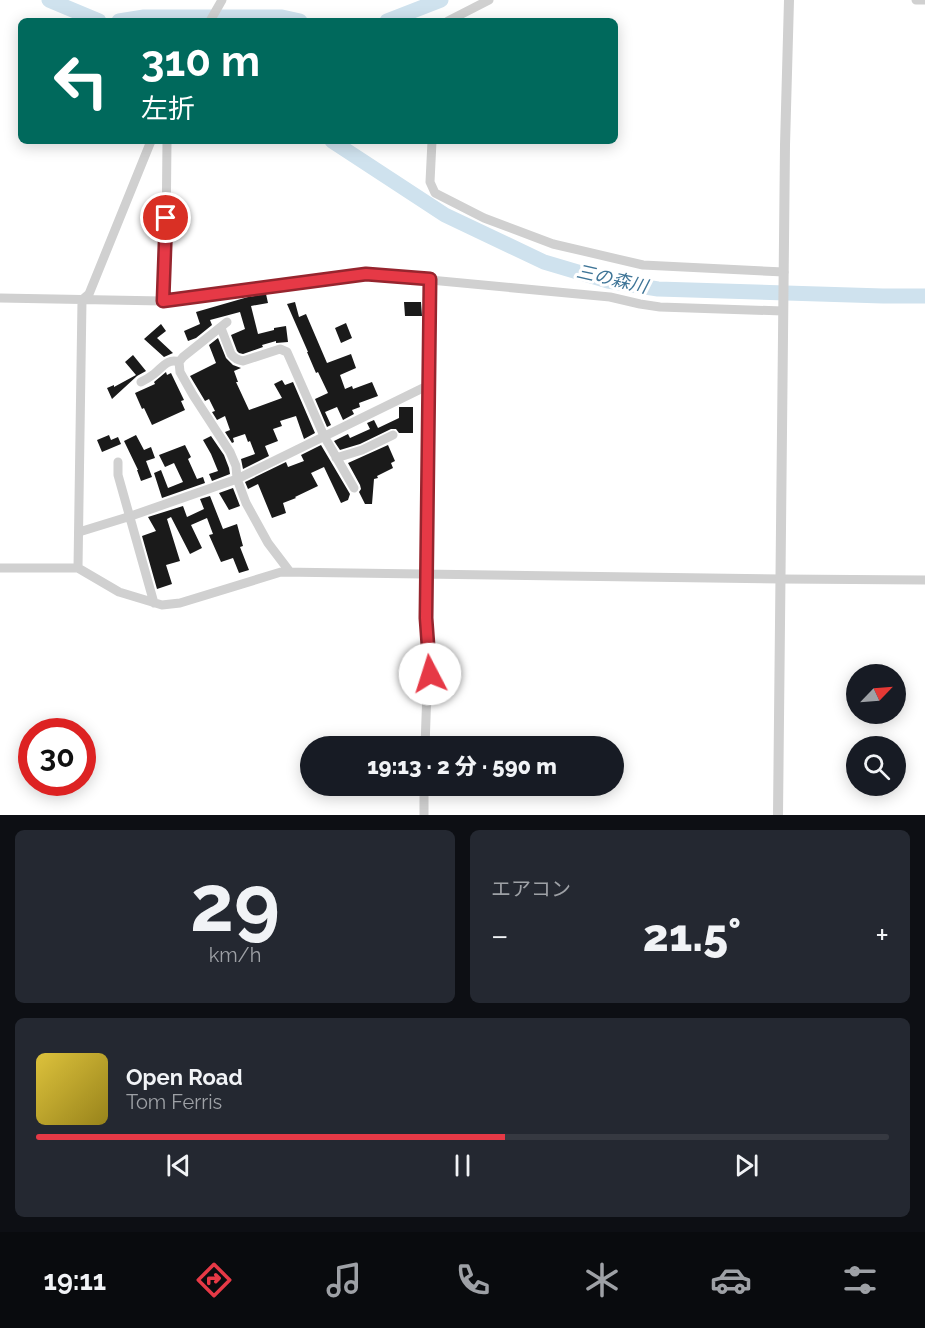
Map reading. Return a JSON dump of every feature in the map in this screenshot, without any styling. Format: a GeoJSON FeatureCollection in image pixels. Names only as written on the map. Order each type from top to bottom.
{"type":"FeatureCollection","features":[{"type":"Feature","properties":{"kind":"street"},"geometry":{"type":"LineString","coordinates":[[212,18],[222,0]]}},
{"type":"Feature","properties":{"kind":"street"},"geometry":{"type":"LineString","coordinates":[[454,18],[489,0]]}},
{"type":"Feature","properties":{"kind":"street"},"geometry":{"type":"LineString","coordinates":[[778,815],[785,145],[789,0]]}},
{"type":"Feature","properties":{"kind":"street"},"geometry":{"type":"LineString","coordinates":[[916,0],[925,0]]}},
{"type":"Feature","properties":{"kind":"street"},"geometry":{"type":"LineString","coordinates":[[78,568],[82,300],[89,294],[150,144]]}},
{"type":"Feature","properties":{"kind":"street"},"geometry":{"type":"LineString","coordinates":[[163,301],[168,144]]}},
{"type":"Feature","properties":{"kind":"street"},"geometry":{"type":"LineString","coordinates":[[432,144],[430,182],[435,193],[484,218],[520,232],[564,247],[643,265],[784,275]]}},
{"type":"Feature","properties":{"kind":"street"},"geometry":{"type":"LineString","coordinates":[[0,298],[163,301],[366,274],[610,297],[660,307],[783,308]]}},
{"type":"Feature","properties":{"kind":"street"},"geometry":{"type":"LineString","coordinates":[[425,736],[427,690],[430,674],[426,618],[430,279]]}},
{"type":"Feature","properties":{"kind":"street"},"geometry":{"type":"LineString","coordinates":[[290,572],[268,543],[246,503],[230,452],[193,395],[179,369],[179,362],[224,325],[231,354],[239,361],[280,350],[287,352],[324,436],[354,488]]}},
{"type":"Feature","properties":{"kind":"street"},"geometry":{"type":"LineString","coordinates":[[141,382],[153,375],[164,364],[175,360],[179,362]]}},
{"type":"Feature","properties":{"kind":"street"},"geometry":{"type":"LineString","coordinates":[[79,532],[237,478],[429,385]]}},
{"type":"Feature","properties":{"kind":"street"},"geometry":{"type":"LineString","coordinates":[[336,458],[362,450],[393,435]]}},
{"type":"Feature","properties":{"kind":"street"},"geometry":{"type":"LineString","coordinates":[[118,462],[118,475],[154,603]]}},
{"type":"Feature","properties":{"kind":"street"},"geometry":{"type":"LineString","coordinates":[[0,568],[78,568],[119,592],[162,605],[180,603],[281,572],[925,580]]}},
{"type":"Feature","properties":{"kind":"street"},"geometry":{"type":"LineString","coordinates":[[424,796],[424,815]]}},
{"type":"Feature","properties":{"kind":"building"},"geometry":{"type":"Polygon","coordinates":[[[266,294],[268,303],[251,306],[258,334],[286,326],[288,342],[276,343],[276,341],[243,354],[239,353],[231,335],[245,329],[240,312],[210,320],[212,325],[196,338],[188,341],[184,331],[200,324],[196,312],[266,294]]]}},
{"type":"Feature","properties":{"kind":"building"},"geometry":{"type":"Polygon","coordinates":[[[295,302],[299,317],[306,314],[327,363],[351,354],[356,368],[340,375],[345,389],[352,386],[353,389],[372,382],[378,396],[359,403],[360,407],[352,410],[354,414],[343,420],[337,407],[325,412],[331,425],[327,427],[315,399],[328,393],[318,372],[316,373],[287,304],[295,302]]]}},
{"type":"Feature","properties":{"kind":"building"},"geometry":{"type":"Polygon","coordinates":[[[404,302],[421,302],[422,316],[405,316],[404,302]]]}},
{"type":"Feature","properties":{"kind":"building"},"geometry":{"type":"Polygon","coordinates":[[[346,323],[352,338],[341,343],[335,328],[346,323]]]}},
{"type":"Feature","properties":{"kind":"building"},"geometry":{"type":"Polygon","coordinates":[[[161,324],[166,331],[157,338],[173,353],[164,357],[144,339],[161,324]]]}},
{"type":"Feature","properties":{"kind":"building"},"geometry":{"type":"Polygon","coordinates":[[[218,338],[226,358],[233,365],[241,368],[234,371],[238,382],[236,382],[249,410],[282,398],[274,384],[282,380],[285,385],[293,382],[315,433],[304,439],[296,416],[280,421],[282,426],[273,429],[278,441],[265,446],[269,456],[243,469],[241,459],[255,454],[250,441],[248,442],[245,434],[233,438],[232,443],[225,432],[230,430],[225,416],[217,420],[212,412],[215,411],[209,399],[205,401],[190,376],[216,363],[209,345],[218,338]]]}},
{"type":"Feature","properties":{"kind":"building"},"geometry":{"type":"Polygon","coordinates":[[[133,355],[146,371],[137,376],[112,399],[107,388],[114,385],[114,387],[136,375],[125,362],[133,355]]]}},
{"type":"Feature","properties":{"kind":"building"},"geometry":{"type":"Polygon","coordinates":[[[166,372],[167,375],[171,373],[184,400],[181,401],[185,410],[152,425],[135,393],[155,384],[154,382],[166,372]]]}},
{"type":"Feature","properties":{"kind":"building"},"geometry":{"type":"Polygon","coordinates":[[[399,407],[413,407],[413,433],[399,433],[396,429],[391,429],[360,444],[340,450],[334,441],[348,434],[350,438],[370,429],[367,423],[374,420],[378,428],[399,418],[399,407]]]}},
{"type":"Feature","properties":{"kind":"building"},"geometry":{"type":"Polygon","coordinates":[[[109,435],[111,440],[118,437],[121,444],[102,452],[97,440],[109,435]]]}},
{"type":"Feature","properties":{"kind":"building"},"geometry":{"type":"Polygon","coordinates":[[[136,435],[144,450],[151,447],[155,458],[146,461],[152,477],[141,481],[124,441],[136,435]]]}},
{"type":"Feature","properties":{"kind":"building"},"geometry":{"type":"Polygon","coordinates":[[[211,436],[224,455],[230,474],[212,481],[209,474],[218,471],[203,440],[211,436]]]}},
{"type":"Feature","properties":{"kind":"building"},"geometry":{"type":"Polygon","coordinates":[[[185,445],[191,457],[188,459],[197,479],[203,477],[205,483],[162,498],[154,473],[161,470],[168,488],[183,482],[174,463],[165,467],[159,455],[185,445]]]}},
{"type":"Feature","properties":{"kind":"building"},"geometry":{"type":"Polygon","coordinates":[[[321,445],[350,494],[348,500],[341,503],[324,467],[311,473],[318,486],[283,503],[286,513],[272,518],[258,484],[248,489],[245,482],[286,462],[288,467],[304,461],[301,455],[321,445]]]}},
{"type":"Feature","properties":{"kind":"building"},"geometry":{"type":"Polygon","coordinates":[[[388,445],[395,461],[391,463],[393,468],[374,479],[372,504],[365,504],[359,492],[360,485],[348,463],[388,445]]]}},
{"type":"Feature","properties":{"kind":"building"},"geometry":{"type":"Polygon","coordinates":[[[233,488],[240,506],[229,510],[219,493],[233,488]]]}},
{"type":"Feature","properties":{"kind":"building"},"geometry":{"type":"Polygon","coordinates":[[[210,496],[223,529],[237,524],[243,546],[240,547],[249,570],[239,573],[233,558],[221,562],[209,535],[213,534],[207,518],[191,525],[202,548],[190,554],[171,517],[167,519],[180,561],[166,565],[172,584],[157,589],[142,536],[156,531],[148,517],[183,506],[187,517],[204,509],[200,499],[210,496]]]}},
{"type":"Feature","properties":{"kind":"waterway"},"geometry":{"type":"LineString","coordinates":[[49,0],[92,18]]}},
{"type":"Feature","properties":{"kind":"waterway"},"geometry":{"type":"LineString","coordinates":[[395,18],[441,0]]}},
{"type":"Feature","properties":{"kind":"waterway"},"geometry":{"type":"LineString","coordinates":[[138,18],[286,18]]}},
{"type":"Feature","properties":{"kind":"waterway","name":"三の森川"},"geometry":{"type":"LineString","coordinates":[[337,144],[445,215],[544,262],[608,281],[658,289],[925,296]]}},
{"type":"Feature","properties":{"kind":"route"},"geometry":{"type":"LineString","coordinates":[[166,218],[163,301],[366,274],[430,279],[426,618],[430,674]]}}]}
